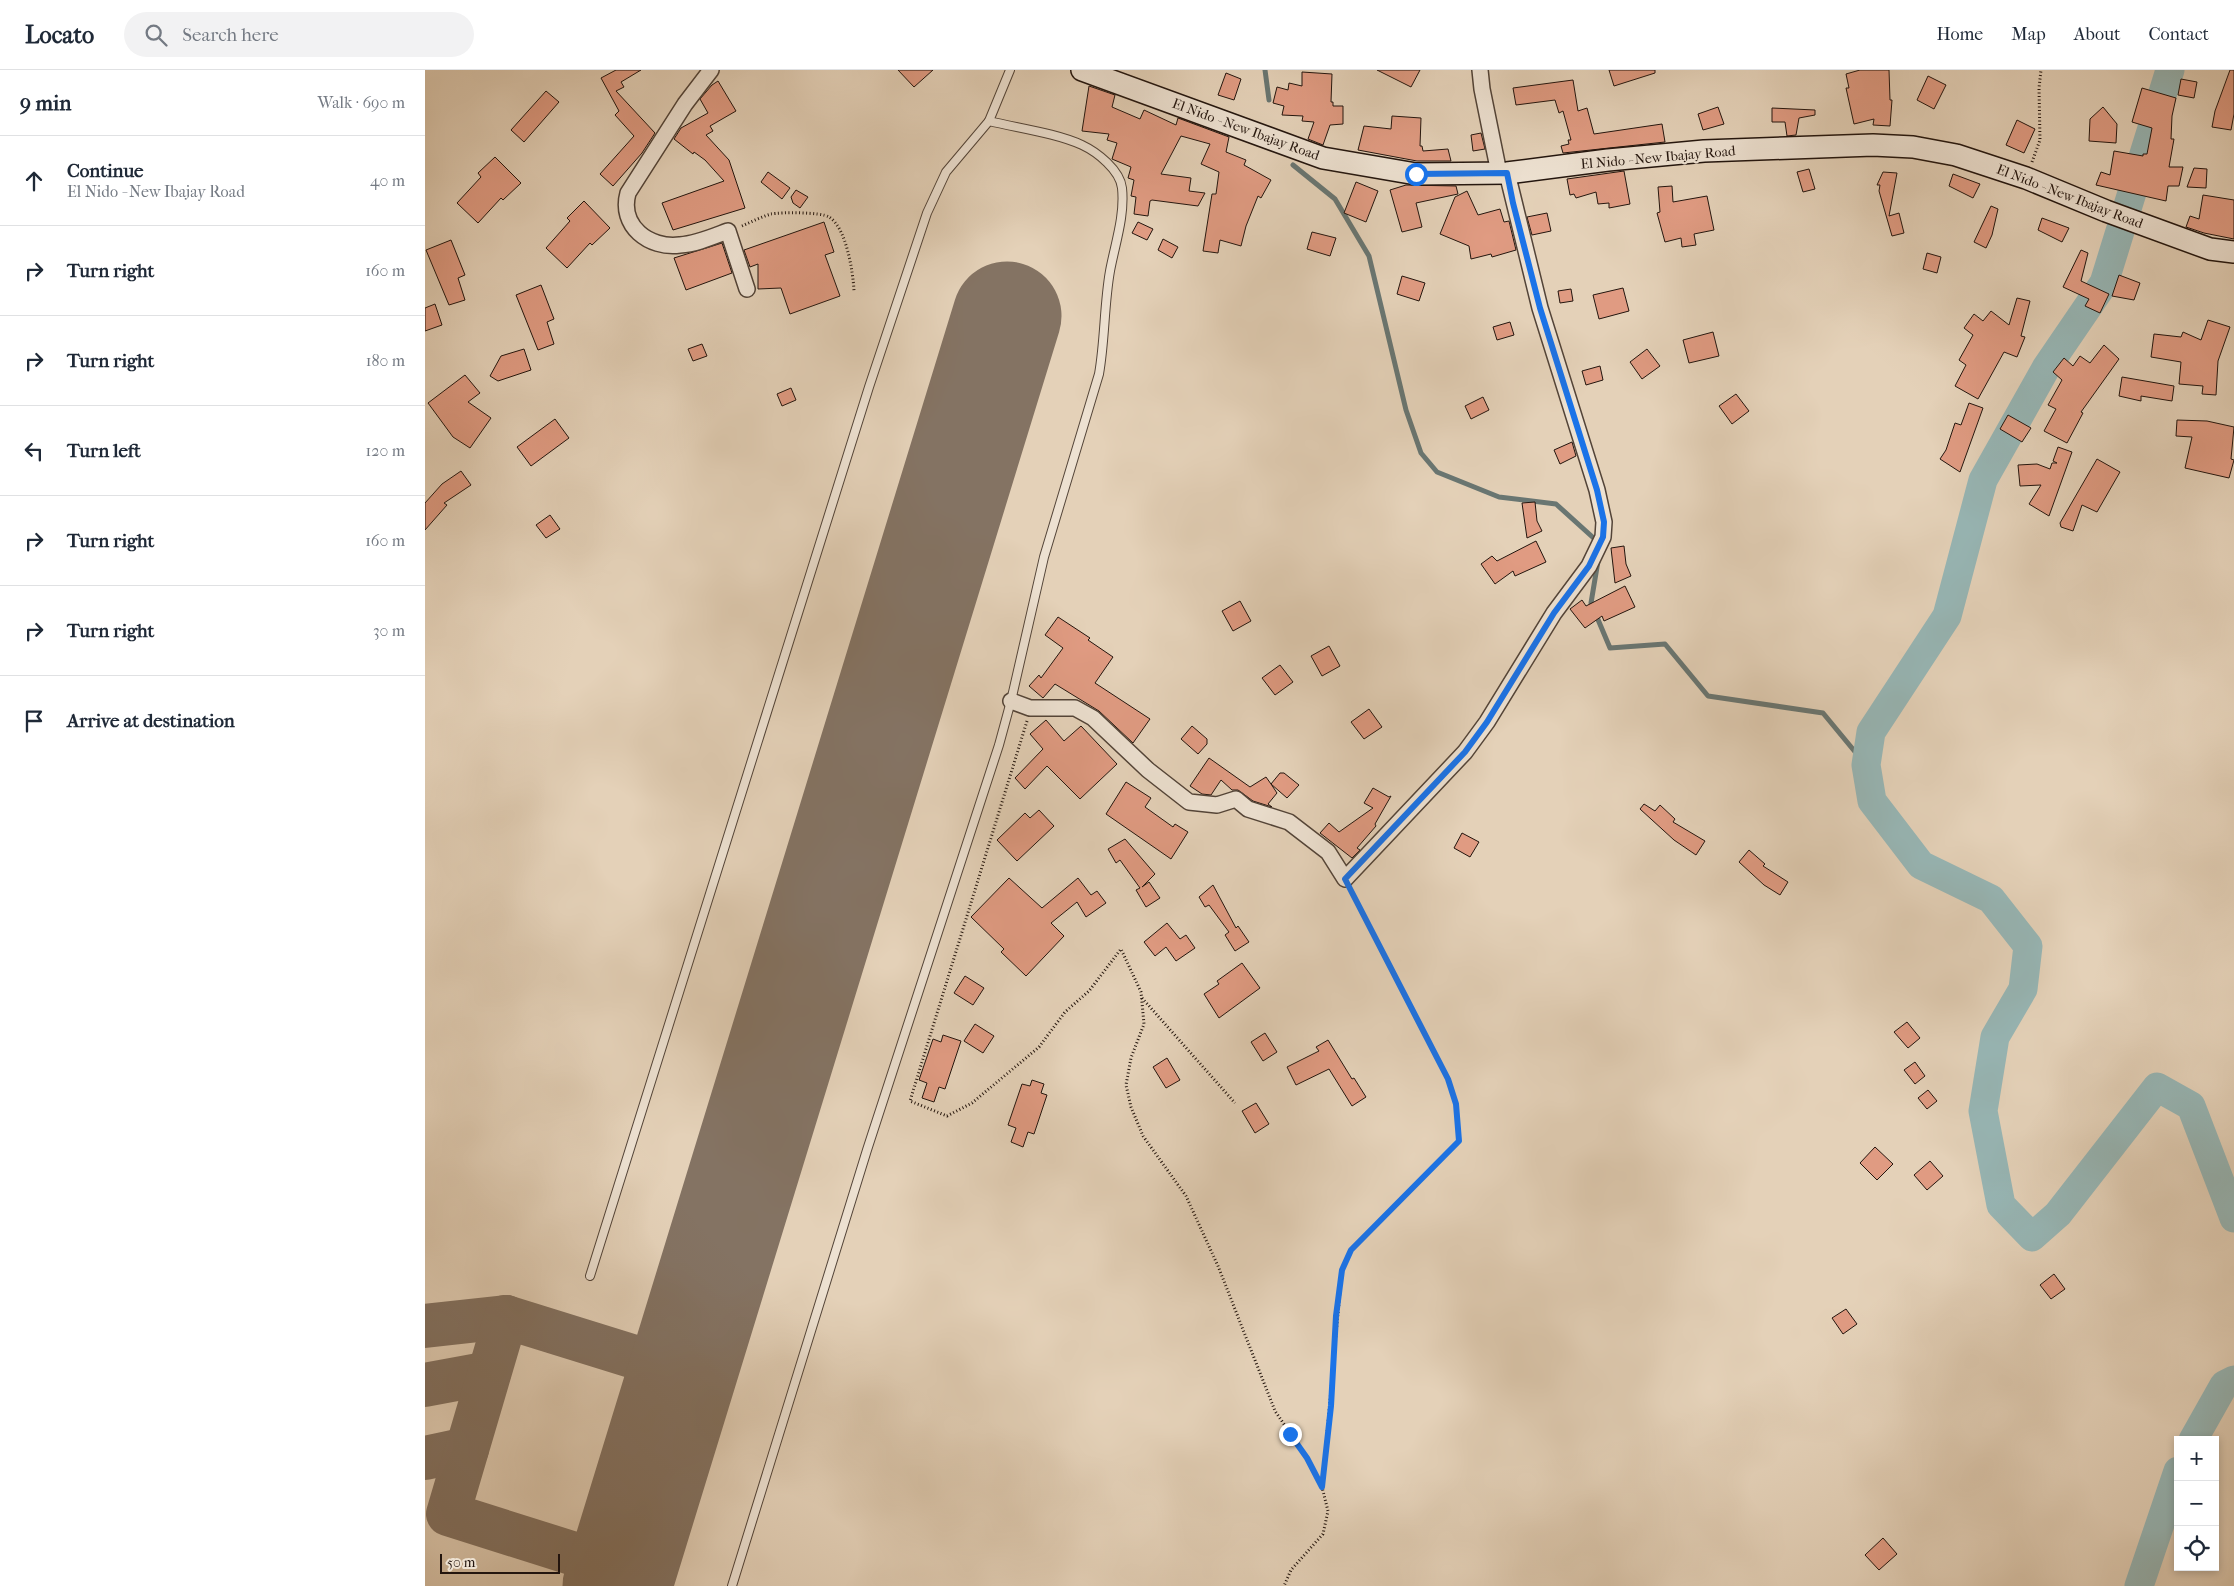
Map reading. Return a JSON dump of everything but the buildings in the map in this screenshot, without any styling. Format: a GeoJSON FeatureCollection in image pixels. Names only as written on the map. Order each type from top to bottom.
{"type":"FeatureCollection","features":[{"type":"Feature","properties":{"kind":"main road","name":"El Nido - New Ibajay Road"},"geometry":{"type":"LineString","coordinates":[[1082,70],[1323,158],[1416,174],[1465,175],[1503,173],[1704,151],[1873,145],[1913,147],[1957,155],[2026,178],[2107,211],[2210,248],[2234,252]]}},
{"type":"Feature","properties":{"kind":"street"},"geometry":{"type":"LineString","coordinates":[[711,70],[685,104],[629,193],[626,202],[626,213],[633,228],[646,239],[666,246],[681,245],[728,232],[747,289]]}},
{"type":"Feature","properties":{"kind":"street"},"geometry":{"type":"LineString","coordinates":[[1011,701],[1030,708],[1075,708],[1093,718],[1148,770],[1189,802],[1217,805],[1235,799],[1248,809],[1289,822],[1328,852],[1345,879],[1465,752],[1487,722],[1554,613],[1589,566],[1600,543],[1604,522],[1597,490],[1540,308],[1513,203],[1503,173],[1482,89],[1481,70]]}},
{"type":"Feature","properties":{"kind":"lane"},"geometry":{"type":"LineString","coordinates":[[589,1276],[866,397],[927,213],[946,172],[989,121],[1011,70]]}},
{"type":"Feature","properties":{"kind":"lane"},"geometry":{"type":"LineString","coordinates":[[732,1586],[870,1141],[1011,701],[1044,557],[1099,374],[1104,346],[1109,273],[1122,208],[1122,186],[1117,174],[1107,163],[1082,145],[989,121]]}},
{"type":"Feature","properties":{"kind":"path"},"geometry":{"type":"LineString","coordinates":[[2026,178],[2040,140],[2039,88],[2041,70]]}},
{"type":"Feature","properties":{"kind":"path"},"geometry":{"type":"LineString","coordinates":[[728,232],[772,214],[828,216],[841,228],[848,258],[853,266],[854,291]]}},
{"type":"Feature","properties":{"kind":"path"},"geometry":{"type":"LineString","coordinates":[[1030,708],[910,1100],[947,1116],[972,1102],[1039,1047],[1065,1012],[1089,991],[1121,949],[1141,998],[1144,1024],[1131,1058],[1126,1085],[1131,1107],[1143,1136],[1186,1196],[1218,1266],[1275,1411],[1307,1458],[1322,1487],[1328,1510],[1323,1534],[1291,1570],[1284,1586]]}},
{"type":"Feature","properties":{"kind":"path"},"geometry":{"type":"LineString","coordinates":[[1322,1487],[1331,1406],[1336,1316],[1342,1270],[1351,1250],[1459,1141],[1456,1104],[1448,1079],[1345,879]]}},
{"type":"Feature","properties":{"kind":"path"},"geometry":{"type":"LineString","coordinates":[[1141,998],[1235,1103]]}},
{"type":"Feature","properties":{"kind":"waterway"},"geometry":{"type":"LineString","coordinates":[[1265,70],[1269,100]]}},
{"type":"Feature","properties":{"kind":"waterway"},"geometry":{"type":"LineString","coordinates":[[2170,70],[2104,283],[2046,368],[1983,480],[1947,616],[1871,732],[1866,765],[1872,801],[1921,865],[1991,899],[2028,946],[2023,989],[1995,1037],[1983,1111],[2001,1205],[2032,1237],[2058,1214],[2157,1087],[2191,1106],[2234,1218]]}},
{"type":"Feature","properties":{"kind":"waterway"},"geometry":{"type":"LineString","coordinates":[[1293,165],[1335,199],[1369,256],[1406,410],[1421,453],[1437,472],[1499,497],[1556,504],[1598,542]]}},
{"type":"Feature","properties":{"kind":"waterway"},"geometry":{"type":"LineString","coordinates":[[1598,561],[1591,603],[1610,648],[1665,644],[1708,696],[1823,713],[1866,765]]}},
{"type":"Feature","properties":{"kind":"waterway"},"geometry":{"type":"LineString","coordinates":[[2195,1436],[2224,1385],[2234,1380]]}},
{"type":"Feature","properties":{"kind":"waterway"},"geometry":{"type":"LineString","coordinates":[[2139,1586],[2175,1481]]}},
{"type":"Feature","properties":{"kind":"taxiway"},"geometry":{"type":"LineString","coordinates":[[425,1326],[506,1317]]}},
{"type":"Feature","properties":{"kind":"taxiway"},"geometry":{"type":"LineString","coordinates":[[622,1569],[448,1514],[506,1317],[683,1372]]}},
{"type":"Feature","properties":{"kind":"taxiway"},"geometry":{"type":"LineString","coordinates":[[425,1385],[489,1373]]}},
{"type":"Feature","properties":{"kind":"taxiway"},"geometry":{"type":"LineString","coordinates":[[425,1458],[467,1449]]}},
{"type":"Feature","properties":{"kind":"runway"},"geometry":{"type":"LineString","coordinates":[[617,1586],[1007,316]]}},
{"type":"Feature","properties":{"kind":"route"},"geometry":{"type":"LineString","coordinates":[[1290,1434],[1307,1458],[1322,1487],[1331,1406],[1336,1316],[1342,1270],[1351,1250],[1459,1141],[1456,1104],[1448,1079],[1345,879],[1465,752],[1487,722],[1543,629],[1589,566],[1603,537],[1604,522],[1597,490],[1540,308],[1507,173],[1465,175],[1416,174]]}}]}
